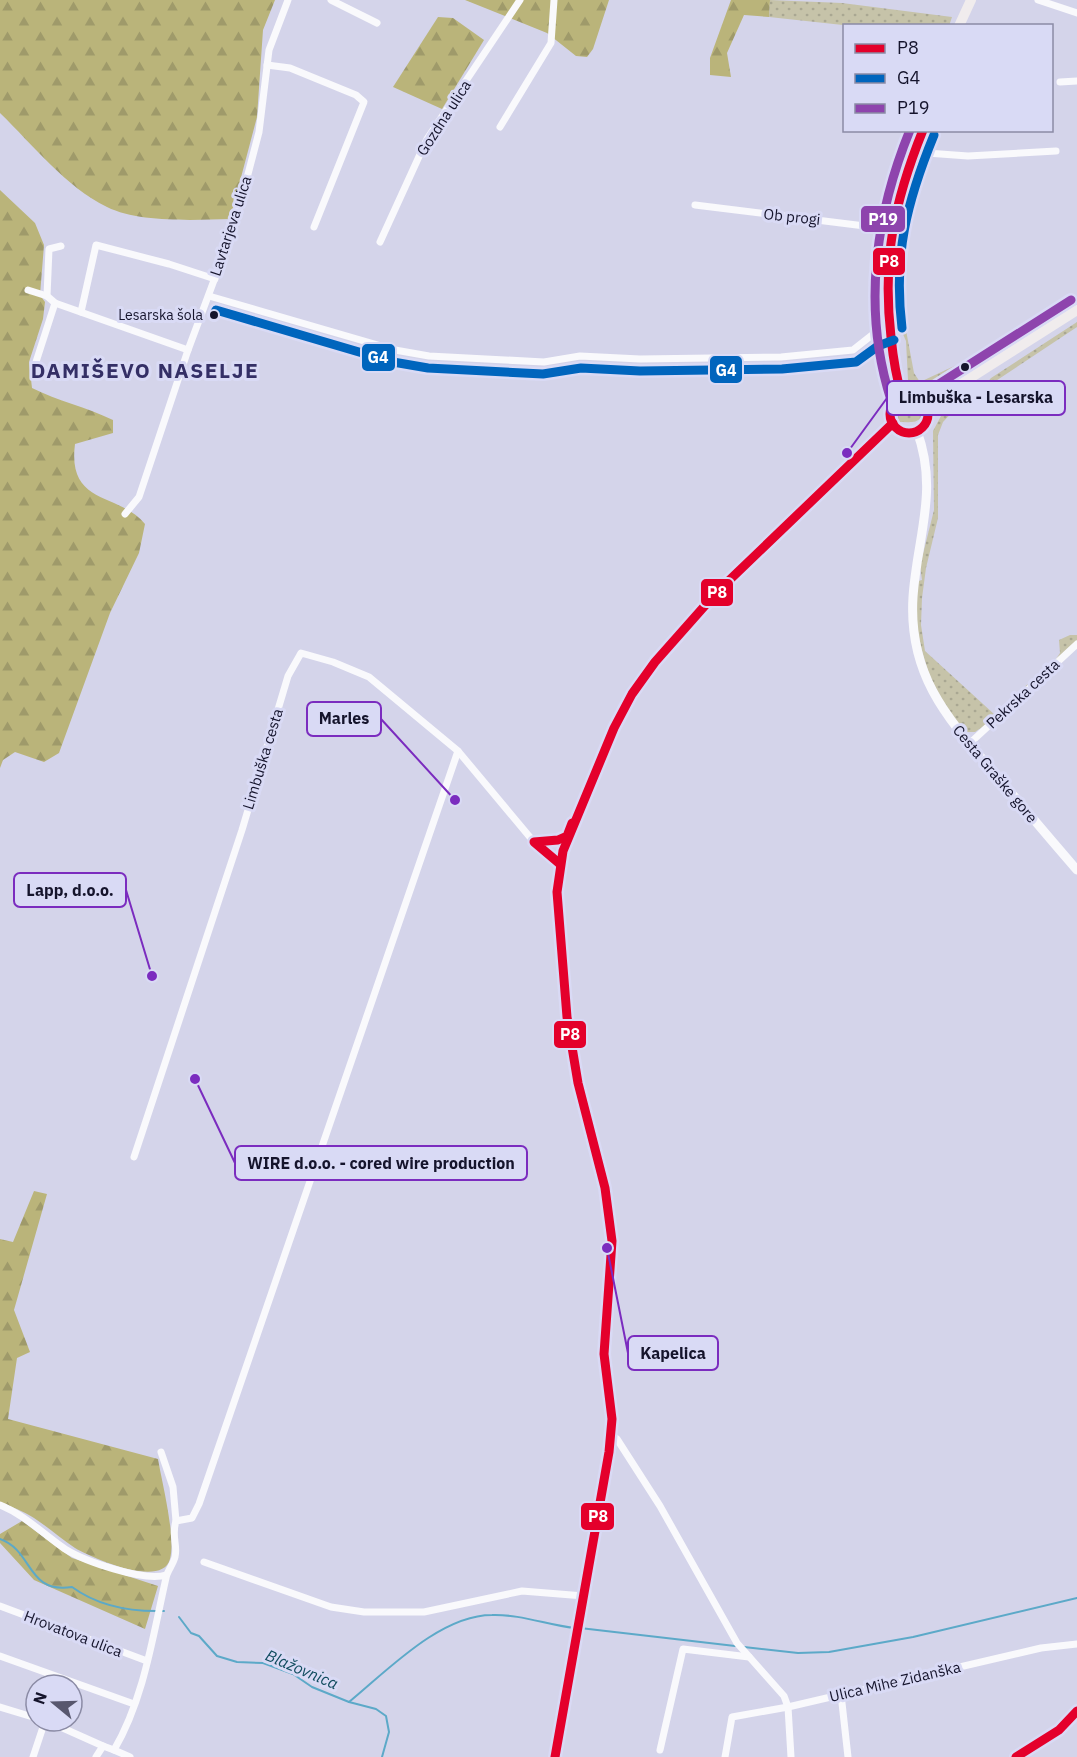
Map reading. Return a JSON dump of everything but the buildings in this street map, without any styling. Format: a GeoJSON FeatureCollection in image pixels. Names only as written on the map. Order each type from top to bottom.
{"type":"FeatureCollection","features":[{"type":"Feature","properties":{"kind":"main road"},"geometry":{"type":"LineString","coordinates":[[960,24],[971,0]]}},
{"type":"Feature","properties":{"kind":"main road"},"geometry":{"type":"LineString","coordinates":[[902,396],[892,358],[885,279],[889,228],[900,187],[922,132]]}},
{"type":"Feature","properties":{"kind":"main road"},"geometry":{"type":"LineString","coordinates":[[926,406],[1077,310]]}},
{"type":"Feature","properties":{"kind":"main road"},"geometry":{"type":"LineString","coordinates":[[914,395],[926,406],[927,420],[917,431],[901,431],[893,423],[891,407],[902,396],[914,395]]}},
{"type":"Feature","properties":{"kind":"main road"},"geometry":{"type":"LineString","coordinates":[[555,1757],[611,1435],[610,1402],[604,1354],[613,1258],[611,1226],[605,1188],[578,1083],[567,1017],[558,923],[558,881],[567,836],[623,709],[655,662],[717,592],[893,423]]}},
{"type":"Feature","properties":{"kind":"street","name":"Lavtarjeva ulica"},"geometry":{"type":"LineString","coordinates":[[125,514],[139,496],[188,350],[235,224],[259,129],[271,39],[288,0]]}},
{"type":"Feature","properties":{"kind":"street"},"geometry":{"type":"LineString","coordinates":[[331,0],[377,23]]}},
{"type":"Feature","properties":{"kind":"street","name":"Gozdna ulica"},"geometry":{"type":"LineString","coordinates":[[380,242],[427,139],[520,0]]}},
{"type":"Feature","properties":{"kind":"street"},"geometry":{"type":"LineString","coordinates":[[500,127],[551,43],[555,17],[554,0]]}},
{"type":"Feature","properties":{"kind":"street"},"geometry":{"type":"LineString","coordinates":[[1038,0],[1077,13]]}},
{"type":"Feature","properties":{"kind":"street"},"geometry":{"type":"LineString","coordinates":[[267,65],[290,68],[356,95],[364,102],[314,227]]}},
{"type":"Feature","properties":{"kind":"street"},"geometry":{"type":"LineString","coordinates":[[1060,82],[1077,81]]}},
{"type":"Feature","properties":{"kind":"street"},"geometry":{"type":"LineString","coordinates":[[914,152],[968,156],[1056,151]]}},
{"type":"Feature","properties":{"kind":"street","name":"Ob progi"},"geometry":{"type":"LineString","coordinates":[[695,205],[889,228]]}},
{"type":"Feature","properties":{"kind":"street"},"geometry":{"type":"LineString","coordinates":[[81,312],[96,244],[214,279]]}},
{"type":"Feature","properties":{"kind":"street"},"geometry":{"type":"LineString","coordinates":[[47,296],[49,249],[61,246]]}},
{"type":"Feature","properties":{"kind":"street"},"geometry":{"type":"LineString","coordinates":[[28,290],[47,296],[55,303],[188,350]]}},
{"type":"Feature","properties":{"kind":"street"},"geometry":{"type":"LineString","coordinates":[[209,296],[395,350],[429,356],[544,362],[586,356],[640,359],[780,357],[853,350],[872,335],[890,329]]}},
{"type":"Feature","properties":{"kind":"street"},"geometry":{"type":"LineString","coordinates":[[35,365],[55,303]]}},
{"type":"Feature","properties":{"kind":"street","name":"Cesta Graške gore"},"geometry":{"type":"LineString","coordinates":[[917,431],[928,476],[927,507],[912,609],[915,643],[923,672],[938,704],[969,744],[1077,870]]}},
{"type":"Feature","properties":{"kind":"street","name":"Pekrska cesta"},"geometry":{"type":"LineString","coordinates":[[969,744],[1077,644]]}},
{"type":"Feature","properties":{"kind":"street","name":"Limbuška cesta"},"geometry":{"type":"LineString","coordinates":[[134,1157],[295,660],[301,653],[369,677],[458,751],[534,842],[560,864]]}},
{"type":"Feature","properties":{"kind":"street"},"geometry":{"type":"LineString","coordinates":[[176,1521],[192,1518],[199,1504],[458,751]]}},
{"type":"Feature","properties":{"kind":"street"},"geometry":{"type":"LineString","coordinates":[[534,842],[558,840],[567,836]]}},
{"type":"Feature","properties":{"kind":"street"},"geometry":{"type":"LineString","coordinates":[[611,1435],[617,1439],[660,1506],[739,1645],[784,1696],[788,1707],[791,1757]]}},
{"type":"Feature","properties":{"kind":"street"},"geometry":{"type":"LineString","coordinates":[[114,1750],[134,1704],[147,1662],[166,1575],[176,1555],[172,1537],[176,1521],[173,1487],[161,1452]]}},
{"type":"Feature","properties":{"kind":"street"},"geometry":{"type":"LineString","coordinates":[[0,1505],[21,1515],[67,1550],[129,1573],[148,1577],[166,1575]]}},
{"type":"Feature","properties":{"kind":"street"},"geometry":{"type":"LineString","coordinates":[[204,1562],[331,1607],[364,1612],[424,1612],[522,1591],[584,1596]]}},
{"type":"Feature","properties":{"kind":"street","name":"Hrovatova ulica"},"geometry":{"type":"LineString","coordinates":[[0,1606],[147,1662]]}},
{"type":"Feature","properties":{"kind":"street","name":"Ulica Mihe Zidanška"},"geometry":{"type":"LineString","coordinates":[[725,1757],[732,1717],[788,1707],[1041,1648],[1077,1644]]}},
{"type":"Feature","properties":{"kind":"street"},"geometry":{"type":"LineString","coordinates":[[660,1750],[683,1649],[749,1658]]}},
{"type":"Feature","properties":{"kind":"street"},"geometry":{"type":"LineString","coordinates":[[0,1656],[134,1704]]}},
{"type":"Feature","properties":{"kind":"street"},"geometry":{"type":"LineString","coordinates":[[841,1694],[848,1757]]}},
{"type":"Feature","properties":{"kind":"street"},"geometry":{"type":"LineString","coordinates":[[0,1707],[24,1714]]}},
{"type":"Feature","properties":{"kind":"street"},"geometry":{"type":"LineString","coordinates":[[1016,1757],[1059,1730],[1077,1711]]}},
{"type":"Feature","properties":{"kind":"street"},"geometry":{"type":"LineString","coordinates":[[33,1757],[42,1733]]}},
{"type":"Feature","properties":{"kind":"street"},"geometry":{"type":"LineString","coordinates":[[73,1733],[130,1757]]}},
{"type":"Feature","properties":{"kind":"street"},"geometry":{"type":"LineString","coordinates":[[96,1757],[103,1746]]}},
{"type":"Feature","properties":{"kind":"shaded area"},"geometry":{"type":"Polygon","coordinates":[[[770,0],[842,3],[952,17],[950,24],[843,25],[769,17],[770,0]]]}},
{"type":"Feature","properties":{"kind":"shaded area"},"geometry":{"type":"Polygon","coordinates":[[[893,282],[897,282],[914,373],[920,382],[982,353],[1077,297],[1077,303],[929,388],[917,388],[908,380],[906,341],[899,325],[893,282]]]}},
{"type":"Feature","properties":{"kind":"shaded area"},"geometry":{"type":"Polygon","coordinates":[[[1077,322],[1077,327],[958,406],[943,422],[938,435],[938,518],[926,568],[922,598],[921,625],[925,651],[994,714],[1056,659],[1060,653],[1059,640],[1070,635],[1077,635],[1077,642],[985,725],[975,732],[968,732],[958,725],[940,700],[922,651],[917,624],[918,581],[922,580],[920,566],[934,510],[933,431],[941,416],[955,403],[982,389],[991,378],[1077,322]]]}},
{"type":"Feature","properties":{"kind":"shaded area"},"geometry":{"type":"Polygon","coordinates":[[[905,405],[922,407],[919,420],[898,422],[898,411],[905,405]]]}},
{"type":"Feature","properties":{"kind":"green space"},"geometry":{"type":"Polygon","coordinates":[[[0,0],[275,0],[263,30],[257,117],[230,219],[151,218],[120,212],[92,199],[50,164],[0,113],[0,0]]]}},
{"type":"Feature","properties":{"kind":"green space"},"geometry":{"type":"Polygon","coordinates":[[[465,0],[609,0],[593,49],[587,57],[576,56],[547,33],[465,0]]]}},
{"type":"Feature","properties":{"kind":"green space"},"geometry":{"type":"Polygon","coordinates":[[[731,0],[770,0],[769,17],[744,15],[727,53],[731,77],[710,75],[710,58],[731,0]]]}},
{"type":"Feature","properties":{"kind":"green space"},"geometry":{"type":"Polygon","coordinates":[[[438,17],[453,18],[484,40],[442,109],[393,87],[438,17]]]}},
{"type":"Feature","properties":{"kind":"green space"},"geometry":{"type":"Polygon","coordinates":[[[0,190],[35,223],[44,245],[40,295],[45,302],[43,319],[29,362],[32,388],[113,420],[113,433],[75,444],[75,464],[79,478],[97,495],[134,514],[145,524],[139,553],[110,613],[59,753],[44,762],[15,752],[3,760],[0,768],[0,190]]]}},
{"type":"Feature","properties":{"kind":"green space"},"geometry":{"type":"Polygon","coordinates":[[[34,1191],[47,1194],[14,1310],[30,1352],[17,1358],[8,1419],[158,1459],[171,1537],[170,1559],[164,1568],[141,1571],[110,1564],[75,1548],[30,1516],[0,1502],[0,1239],[13,1242],[34,1191]]]}},
{"type":"Feature","properties":{"kind":"green space"},"geometry":{"type":"Polygon","coordinates":[[[22,1521],[72,1558],[158,1586],[145,1629],[34,1580],[0,1543],[0,1534],[22,1521]]]}},
{"type":"Feature","properties":{"kind":"waterway","name":"Blažovnica"},"geometry":{"type":"LineString","coordinates":[[0,1539],[11,1545],[38,1578],[46,1584],[72,1587],[93,1599],[116,1606],[164,1611]]}},
{"type":"Feature","properties":{"kind":"waterway"},"geometry":{"type":"LineString","coordinates":[[744,1647],[798,1653],[829,1652],[913,1637],[1077,1598]]}},
{"type":"Feature","properties":{"kind":"waterway"},"geometry":{"type":"LineString","coordinates":[[349,1702],[415,1647],[434,1634],[472,1617],[513,1616],[574,1628]]}},
{"type":"Feature","properties":{"kind":"waterway","name":"Blažovnica"},"geometry":{"type":"LineString","coordinates":[[179,1617],[191,1633],[199,1636],[217,1656],[237,1662],[263,1663],[293,1674],[312,1687],[349,1702],[376,1709],[386,1716],[389,1732],[382,1757]]}},
{"type":"Feature","properties":{"kind":"waterway"},"geometry":{"type":"LineString","coordinates":[[580,1628],[735,1646]]}},
{"type":"Feature","properties":{"kind":"transit line","name":"P19"},"geometry":{"type":"LineString","coordinates":[[891,400],[882,366],[877,332],[876,264],[888,196],[909,132]]}},
{"type":"Feature","properties":{"kind":"transit line","name":"P8"},"geometry":{"type":"LineString","coordinates":[[902,396],[891,337],[888,282],[898,207],[904,182],[922,132]]}},
{"type":"Feature","properties":{"kind":"transit line","name":"G4"},"geometry":{"type":"LineString","coordinates":[[902,328],[899,276],[901,252],[916,183],[934,135]]}},
{"type":"Feature","properties":{"kind":"transit line","name":"P19"},"geometry":{"type":"LineString","coordinates":[[920,396],[1071,300]]}},
{"type":"Feature","properties":{"kind":"transit line","name":"G4"},"geometry":{"type":"LineString","coordinates":[[214,315],[216,310],[393,362],[428,368],[543,374],[581,368],[640,371],[782,369],[856,362],[878,346],[894,340]]}},
{"type":"Feature","properties":{"kind":"transit line","name":"P8"},"geometry":{"type":"LineString","coordinates":[[909,395],[922,401],[928,414],[922,427],[909,433],[896,427],[890,414],[896,401],[909,395]]}},
{"type":"Feature","properties":{"kind":"transit line","name":"P8"},"geometry":{"type":"LineString","coordinates":[[555,1757],[609,1452],[612,1419],[604,1354],[612,1241],[605,1188],[578,1083],[567,1017],[557,892],[563,851],[614,728],[632,694],[655,662],[717,592],[893,423]]}},
{"type":"Feature","properties":{"kind":"transit line","name":"P8"},"geometry":{"type":"LineString","coordinates":[[560,864],[534,842],[558,840],[567,836],[572,823]]}},
{"type":"Feature","properties":{"kind":"transit line","name":"P8"},"geometry":{"type":"LineString","coordinates":[[1016,1757],[1059,1730],[1077,1711]]}},
{"type":"Feature","properties":{"kind":"place","name":"Lesarska šola"},"geometry":{"type":"Point","coordinates":[214,315]}},
{"type":"Feature","properties":{"kind":"place","name":"Limbuška - Lesarska"},"geometry":{"type":"Point","coordinates":[847,453]}},
{"type":"Feature","properties":{"kind":"place","name":"Marles"},"geometry":{"type":"Point","coordinates":[455,800]}},
{"type":"Feature","properties":{"kind":"place","name":"Lapp, d.o.o."},"geometry":{"type":"Point","coordinates":[152,976]}},
{"type":"Feature","properties":{"kind":"place","name":"WIRE d.o.o. - cored wire production"},"geometry":{"type":"Point","coordinates":[195,1079]}},
{"type":"Feature","properties":{"kind":"place","name":"Kapelica"},"geometry":{"type":"Point","coordinates":[607,1248]}},
{"type":"Feature","properties":{"kind":"district","name":"DAMIŠEVO NASELJE"},"geometry":{"type":"Point","coordinates":[145,371]}}]}
